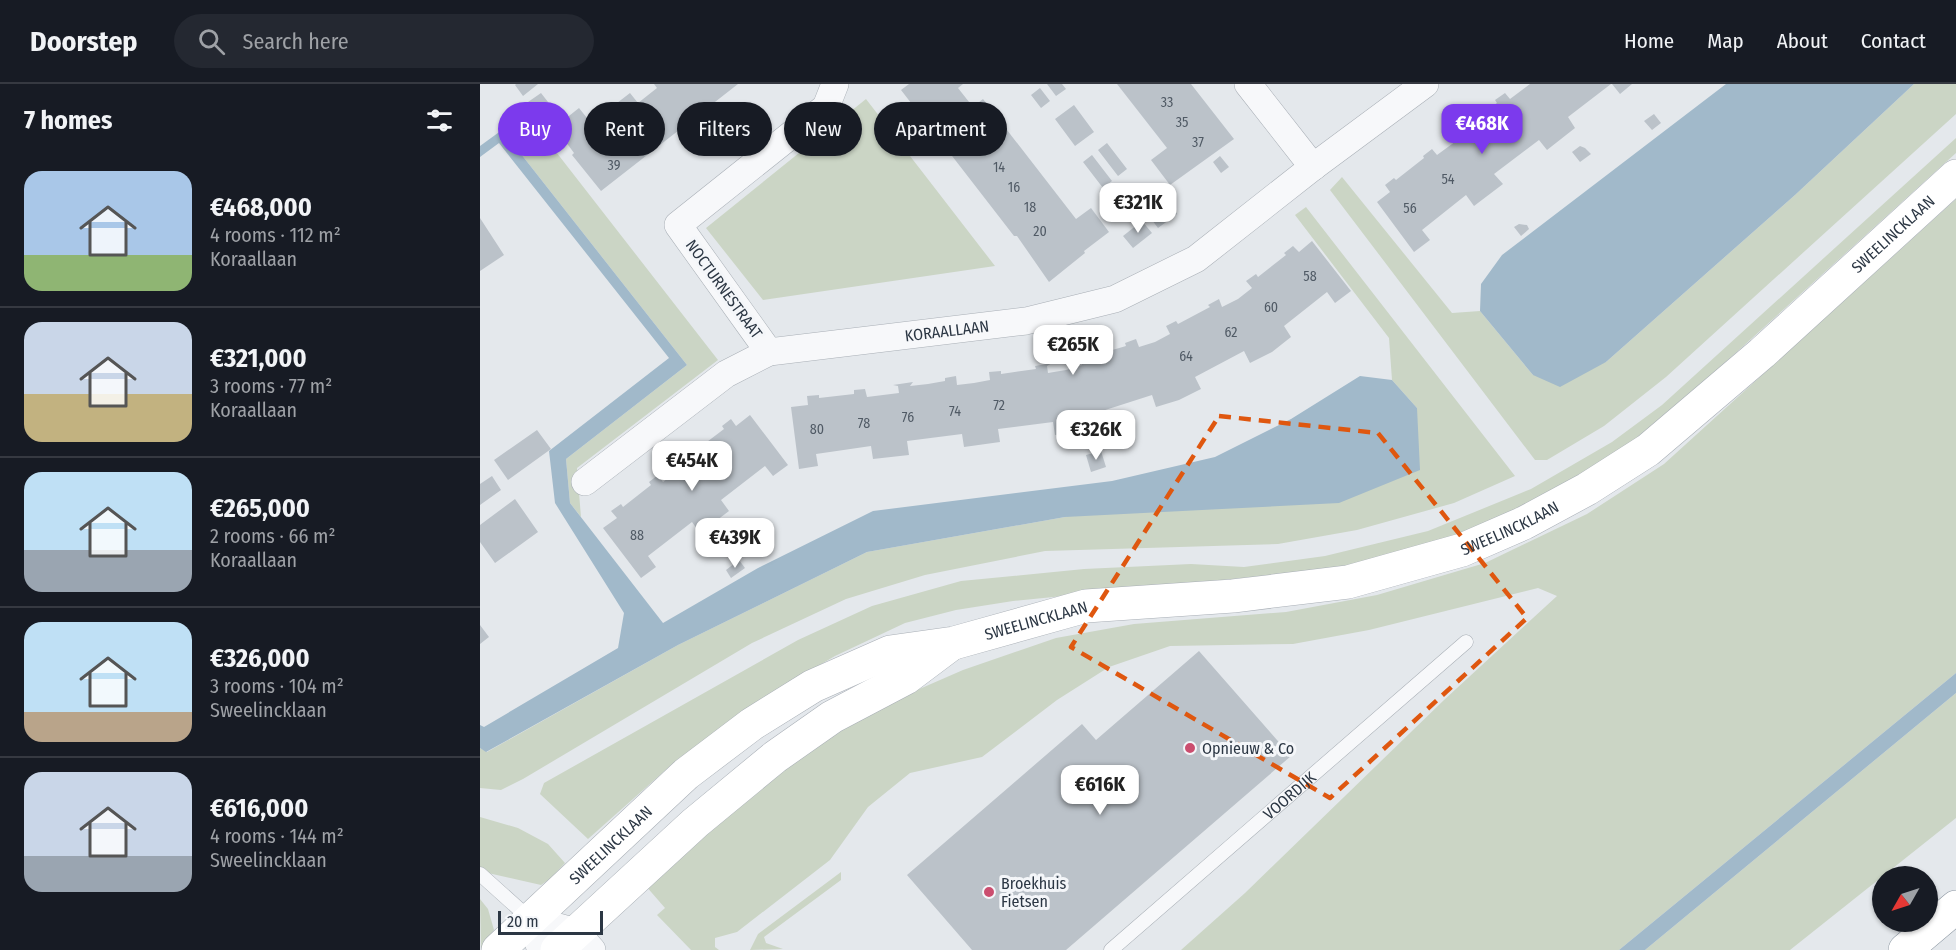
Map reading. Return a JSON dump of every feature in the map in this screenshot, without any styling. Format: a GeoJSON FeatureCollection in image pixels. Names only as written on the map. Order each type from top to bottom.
{"type":"FeatureCollection","features":[{"type":"Feature","properties":{"kind":"main road","name":"SWEELINCKLAAN"},"geometry":{"type":"LineString","coordinates":[[498,950],[686,774],[752,724],[813,686],[890,652],[954,643],[1086,606],[1233,596],[1347,582],[1462,550],[1524,523],[1587,489],[1648,450],[1762,353],[1956,176]]}},
{"type":"Feature","properties":{"kind":"main road","name":"SWEELINCKLAAN"},"geometry":{"type":"LineString","coordinates":[[575,944],[695,823],[775,757],[832,717],[906,678],[954,643]]}},
{"type":"Feature","properties":{"kind":"main road"},"geometry":{"type":"LineString","coordinates":[[1905,950],[1956,907]]}},
{"type":"Feature","properties":{"kind":"street","name":"NOCTURNESTRAAT"},"geometry":{"type":"LineString","coordinates":[[769,352],[678,225],[826,107],[835,84]]}},
{"type":"Feature","properties":{"kind":"street"},"geometry":{"type":"LineString","coordinates":[[1248,84],[1313,167]]}},
{"type":"Feature","properties":{"kind":"street","name":"KORAALLAAN"},"geometry":{"type":"LineString","coordinates":[[585,482],[726,374],[769,352],[1026,321],[1115,299],[1196,259],[1313,167],[1425,84]]}},
{"type":"Feature","properties":{"kind":"street"},"geometry":{"type":"LineString","coordinates":[[530,919],[575,944]]}},
{"type":"Feature","properties":{"kind":"street"},"geometry":{"type":"LineString","coordinates":[[530,919],[541,950]]}},
{"type":"Feature","properties":{"kind":"lane","name":"VOORDIJK"},"geometry":{"type":"LineString","coordinates":[[1111,950],[1466,642]]}},
{"type":"Feature","properties":{"kind":"lane"},"geometry":{"type":"LineString","coordinates":[[480,874],[530,919]]}},
{"type":"Feature","properties":{"kind":"highlighted area"},"geometry":{"type":"Polygon","coordinates":[[[1219,416],[1378,433],[1527,618],[1330,798],[1071,647],[1219,416]]]}},
{"type":"Feature","properties":{"kind":"green space"},"geometry":{"type":"Polygon","coordinates":[[[1914,84],[1956,84],[1956,114],[1666,377],[1604,426],[1547,460],[1535,460],[1330,190],[1342,177],[1452,313],[1480,311],[1533,375],[1606,362],[1795,195],[1914,84]]]}},
{"type":"Feature","properties":{"kind":"green space"},"geometry":{"type":"Polygon","coordinates":[[[866,99],[874,109],[874,156],[910,156],[995,266],[763,300],[706,228],[795,156],[862,156],[862,102],[866,99]]]}},
{"type":"Feature","properties":{"kind":"green space"},"geometry":{"type":"Polygon","coordinates":[[[1956,138],[1956,153],[1652,429],[1579,478],[1517,512],[1437,543],[1361,566],[1013,601],[956,610],[905,623],[835,656],[784,686],[678,759],[588,839],[540,794],[544,783],[798,640],[872,606],[961,581],[1084,569],[1191,564],[1244,567],[1325,556],[1428,531],[1531,489],[1612,442],[1662,405],[1956,138]]]}},
{"type":"Feature","properties":{"kind":"green space"},"geometry":{"type":"Polygon","coordinates":[[[522,156],[559,156],[718,360],[577,468],[581,517],[570,503],[566,459],[687,365],[522,156]]]}},
{"type":"Feature","properties":{"kind":"green space"},"geometry":{"type":"Polygon","coordinates":[[[1956,199],[1956,673],[1619,950],[1181,950],[1245,893],[1444,700],[1557,596],[1538,588],[1369,630],[1293,644],[1170,646],[1109,667],[1057,700],[982,757],[910,773],[868,807],[830,860],[737,932],[715,938],[715,947],[719,950],[691,950],[657,915],[665,908],[645,885],[820,741],[885,704],[963,670],[1056,638],[1134,624],[1286,612],[1377,595],[1485,563],[1587,514],[1664,464],[1956,199]]]}},
{"type":"Feature","properties":{"kind":"green space"},"geometry":{"type":"Polygon","coordinates":[[[1306,207],[1515,476],[1454,503],[1357,530],[1278,544],[1045,551],[925,575],[846,599],[752,643],[523,779],[501,790],[480,788],[480,748],[487,752],[678,645],[867,552],[1065,517],[1417,408],[1392,380],[1389,338],[1295,215],[1306,207]]]}},
{"type":"Feature","properties":{"kind":"green space"},"geometry":{"type":"Polygon","coordinates":[[[1956,693],[1956,818],[1896,866],[1872,866],[1872,885],[1790,950],[1645,950],[1956,693]]]}},
{"type":"Feature","properties":{"kind":"green space"},"geometry":{"type":"Polygon","coordinates":[[[480,817],[518,828],[548,844],[565,863],[541,885],[488,873],[480,867],[480,817]]]}},
{"type":"Feature","properties":{"kind":"green space"},"geometry":{"type":"Polygon","coordinates":[[[841,872],[841,880],[764,937],[766,943],[783,949],[750,950],[758,934],[841,872]]]}},
{"type":"Feature","properties":{"kind":"green space"},"geometry":{"type":"Polygon","coordinates":[[[480,899],[488,909],[494,930],[481,950],[480,899]]]}},
{"type":"Feature","properties":{"kind":"water"},"geometry":{"type":"Polygon","coordinates":[[[1726,84],[1914,84],[1795,195],[1606,362],[1560,387],[1533,375],[1480,311],[1481,284],[1502,255],[1726,84]]]}},
{"type":"Feature","properties":{"kind":"water"},"geometry":{"type":"Polygon","coordinates":[[[498,133],[498,144],[480,157],[480,146],[498,133]]]}},
{"type":"Feature","properties":{"kind":"water"},"geometry":{"type":"Polygon","coordinates":[[[509,156],[522,156],[687,365],[566,459],[570,503],[663,623],[758,568],[873,511],[1112,481],[1215,457],[1291,419],[1360,376],[1392,380],[1417,408],[1420,470],[1339,503],[1065,517],[867,552],[678,645],[486,752],[480,748],[480,725],[484,727],[618,648],[624,613],[555,503],[549,451],[669,358],[509,156]]]}},
{"type":"Feature","properties":{"kind":"water"},"geometry":{"type":"Polygon","coordinates":[[[1956,673],[1956,693],[1645,950],[1619,950],[1956,673]]]}},
{"type":"Feature","properties":{"kind":"building"},"geometry":{"type":"Polygon","coordinates":[[[516,84],[538,84],[523,96],[516,84]]]}},
{"type":"Feature","properties":{"kind":"building"},"geometry":{"type":"Polygon","coordinates":[[[654,84],[738,84],[715,102],[677,102],[677,132],[665,141],[665,102],[639,102],[657,88],[654,84]]]}},
{"type":"Feature","properties":{"kind":"building"},"geometry":{"type":"Polygon","coordinates":[[[909,84],[963,84],[958,88],[969,102],[910,102],[901,90],[909,84]]]}},
{"type":"Feature","properties":{"kind":"building"},"geometry":{"type":"Polygon","coordinates":[[[1047,84],[1062,84],[1066,89],[1056,96],[1047,84]]]}},
{"type":"Feature","properties":{"kind":"building"},"geometry":{"type":"Polygon","coordinates":[[[1117,84],[1191,84],[1234,139],[1170,185],[1151,160],[1167,148],[1117,84]]]}},
{"type":"Feature","properties":{"kind":"building"},"geometry":{"type":"Polygon","coordinates":[[[1530,84],[1611,84],[1568,117],[1575,128],[1547,150],[1539,140],[1494,174],[1503,184],[1474,206],[1466,195],[1422,230],[1430,240],[1414,252],[1377,202],[1390,192],[1385,185],[1394,178],[1396,180],[1432,149],[1437,155],[1463,136],[1458,129],[1467,122],[1469,124],[1497,103],[1495,100],[1505,93],[1510,99],[1530,84]]]}},
{"type":"Feature","properties":{"kind":"building"},"geometry":{"type":"Polygon","coordinates":[[[1612,84],[1632,84],[1620,94],[1612,84]]]}},
{"type":"Feature","properties":{"kind":"building"},"geometry":{"type":"Polygon","coordinates":[[[1040,88],[1050,101],[1041,108],[1031,95],[1040,88]]]}},
{"type":"Feature","properties":{"kind":"building"},"geometry":{"type":"Polygon","coordinates":[[[541,93],[548,102],[528,102],[541,93]]]}},
{"type":"Feature","properties":{"kind":"building"},"geometry":{"type":"Polygon","coordinates":[[[630,93],[637,102],[618,102],[630,93]]]}},
{"type":"Feature","properties":{"kind":"building"},"geometry":{"type":"Polygon","coordinates":[[[1074,105],[1094,132],[1075,146],[1055,119],[1074,105]]]}},
{"type":"Feature","properties":{"kind":"building"},"geometry":{"type":"Polygon","coordinates":[[[579,108],[584,114],[584,156],[646,156],[601,191],[572,155],[574,153],[572,150],[572,114],[579,108]]]}},
{"type":"Feature","properties":{"kind":"building"},"geometry":{"type":"Polygon","coordinates":[[[1654,114],[1661,123],[1652,130],[1644,121],[1654,114]]]}},
{"type":"Feature","properties":{"kind":"building"},"geometry":{"type":"Polygon","coordinates":[[[1007,130],[1076,219],[1091,208],[1109,232],[1049,282],[1017,236],[1014,236],[952,156],[1007,156],[1007,130]]]}},
{"type":"Feature","properties":{"kind":"building"},"geometry":{"type":"Polygon","coordinates":[[[1107,143],[1127,169],[1118,176],[1098,150],[1107,143]]]}},
{"type":"Feature","properties":{"kind":"building"},"geometry":{"type":"Polygon","coordinates":[[[1580,146],[1591,154],[1580,162],[1572,152],[1580,146]]]}},
{"type":"Feature","properties":{"kind":"building"},"geometry":{"type":"Polygon","coordinates":[[[1092,155],[1112,181],[1103,188],[1083,162],[1092,155]]]}},
{"type":"Feature","properties":{"kind":"building"},"geometry":{"type":"Polygon","coordinates":[[[1220,156],[1229,167],[1221,173],[1213,162],[1220,156]]]}},
{"type":"Feature","properties":{"kind":"building"},"geometry":{"type":"Polygon","coordinates":[[[1168,201],[1177,214],[1158,228],[1149,216],[1168,201]]]}},
{"type":"Feature","properties":{"kind":"building"},"geometry":{"type":"Polygon","coordinates":[[[480,218],[504,255],[480,271],[480,218]]]}},
{"type":"Feature","properties":{"kind":"building"},"geometry":{"type":"Polygon","coordinates":[[[1142,221],[1152,233],[1133,248],[1123,236],[1142,221]]]}},
{"type":"Feature","properties":{"kind":"building"},"geometry":{"type":"Polygon","coordinates":[[[1519,224],[1527,225],[1529,229],[1521,236],[1514,227],[1519,224]]]}},
{"type":"Feature","properties":{"kind":"building"},"geometry":{"type":"Polygon","coordinates":[[[1312,241],[1351,291],[1335,303],[1327,292],[1284,326],[1291,337],[1272,352],[1250,363],[1244,351],[1195,377],[1201,389],[1179,400],[1156,407],[1152,395],[1099,412],[1103,424],[1079,432],[1055,435],[1053,422],[998,429],[1000,442],[964,447],[962,434],[907,441],[909,455],[873,459],[871,446],[816,454],[818,466],[799,469],[791,407],[808,405],[807,396],[819,395],[819,398],[854,394],[854,390],[865,389],[867,397],[899,393],[898,386],[893,385],[913,382],[910,386],[928,384],[956,376],[957,385],[974,383],[990,380],[989,372],[1001,371],[1001,374],[1036,369],[1035,366],[1052,363],[1047,366],[1048,373],[1066,370],[1082,365],[1080,359],[1075,358],[1091,354],[1092,356],[1126,346],[1125,343],[1136,339],[1139,347],[1155,342],[1170,334],[1166,326],[1176,321],[1178,324],[1210,307],[1208,305],[1219,299],[1222,307],[1238,299],[1252,288],[1246,281],[1256,274],[1258,277],[1286,255],[1284,253],[1293,246],[1299,252],[1312,241]]]}},
{"type":"Feature","properties":{"kind":"building"},"geometry":{"type":"Polygon","coordinates":[[[750,415],[788,465],[773,476],[765,466],[721,500],[729,511],[700,533],[692,522],[648,556],[656,567],[641,578],[603,528],[617,518],[611,511],[621,504],[623,507],[651,485],[649,482],[658,475],[663,482],[689,462],[682,457],[693,448],[695,451],[724,429],[722,426],[731,419],[736,426],[750,415]]]}},
{"type":"Feature","properties":{"kind":"building"},"geometry":{"type":"Polygon","coordinates":[[[537,430],[551,449],[508,480],[494,460],[537,430]]]}},
{"type":"Feature","properties":{"kind":"building"},"geometry":{"type":"Polygon","coordinates":[[[1101,451],[1106,467],[1091,472],[1086,455],[1101,451]]]}},
{"type":"Feature","properties":{"kind":"building"},"geometry":{"type":"Polygon","coordinates":[[[492,476],[501,490],[480,505],[480,484],[492,476]]]}},
{"type":"Feature","properties":{"kind":"building"},"geometry":{"type":"Polygon","coordinates":[[[515,499],[538,532],[495,563],[480,542],[480,525],[515,499]]]}},
{"type":"Feature","properties":{"kind":"building"},"geometry":{"type":"Polygon","coordinates":[[[739,560],[745,568],[731,578],[726,570],[739,560]]]}},
{"type":"Feature","properties":{"kind":"building"},"geometry":{"type":"Polygon","coordinates":[[[480,625],[489,637],[480,644],[480,625]]]}},
{"type":"Feature","properties":{"kind":"building"},"geometry":{"type":"Polygon","coordinates":[[[1199,651],[1291,756],[1066,950],[972,950],[907,875],[1082,724],[1096,740],[1199,651]]]}},
{"type":"Feature","properties":{"kind":"place","name":"Opnieuw & Co"},"geometry":{"type":"Point","coordinates":[1190,748]}},
{"type":"Feature","properties":{"kind":"place","name":"Broekhuis Fietsen"},"geometry":{"type":"Point","coordinates":[989,892]}}]}
